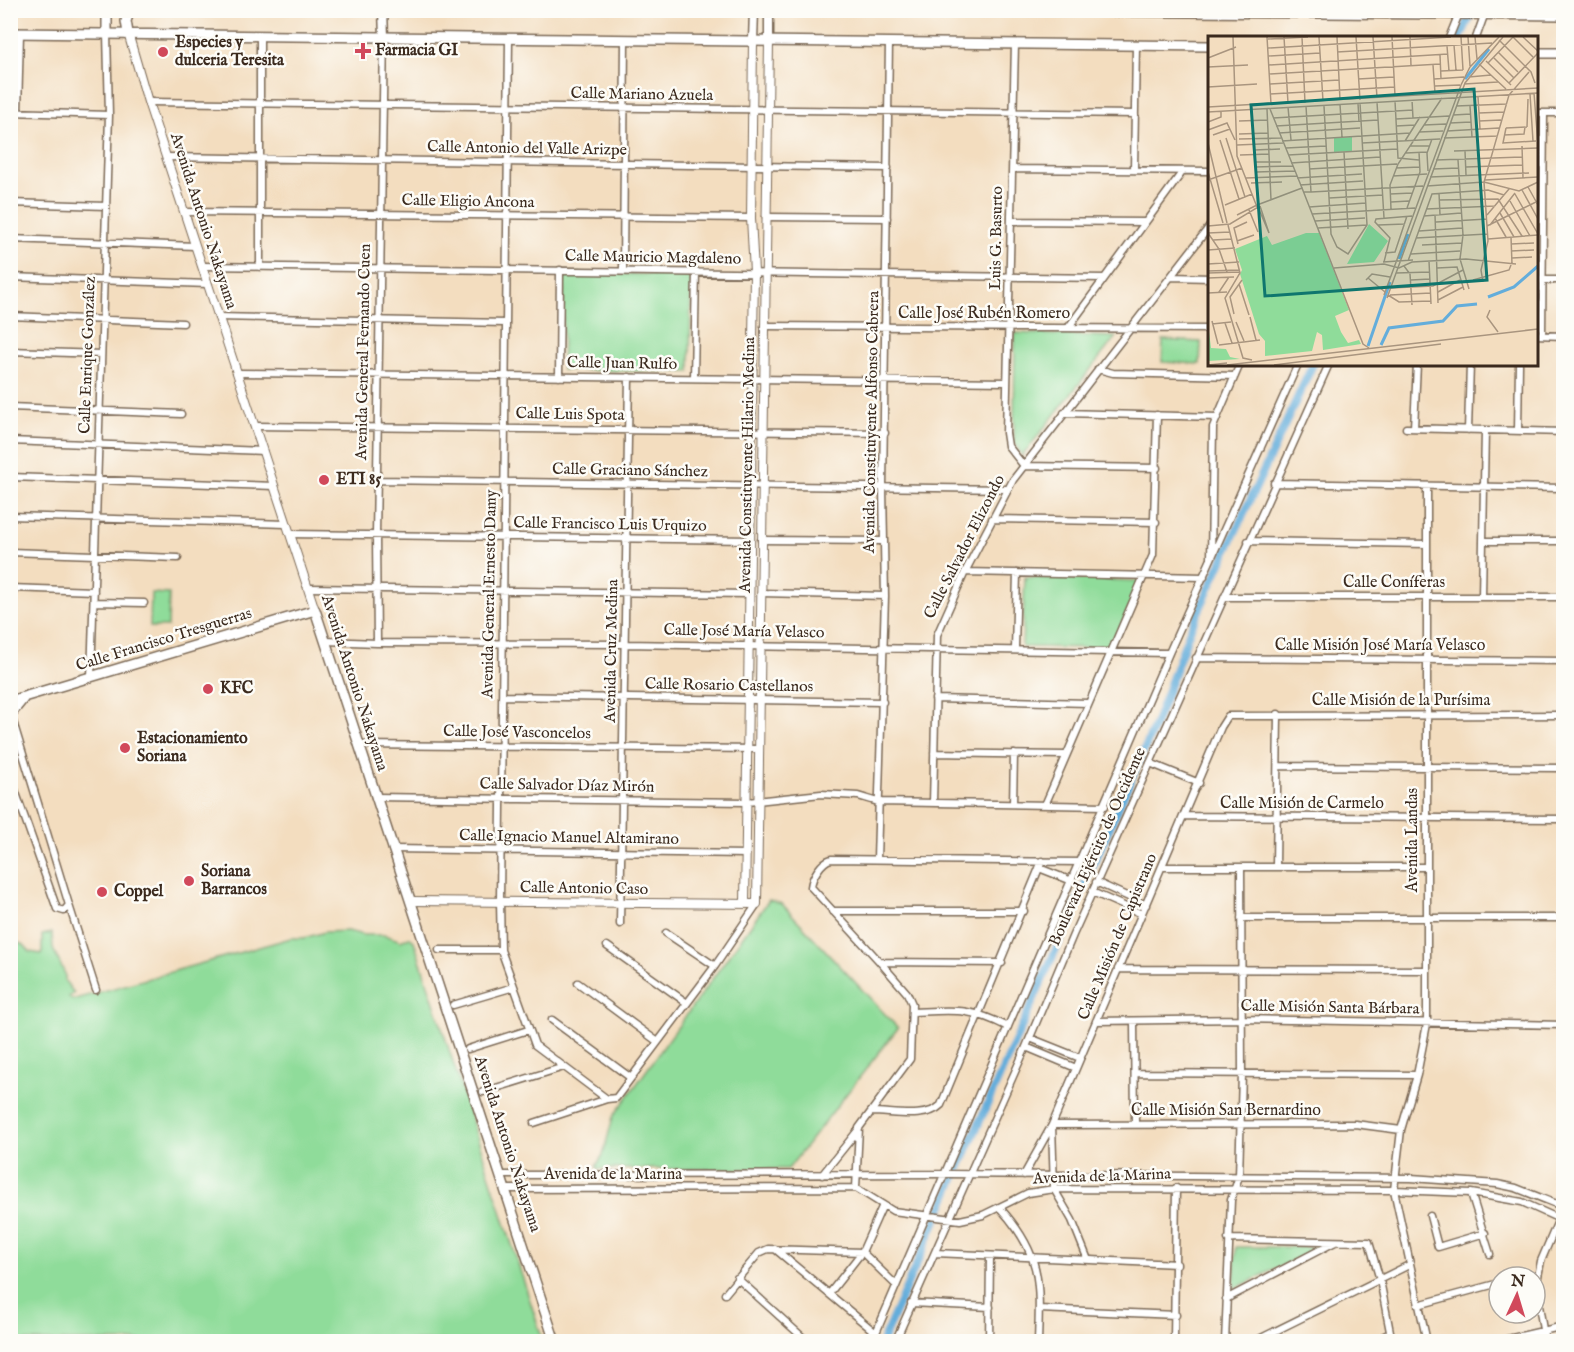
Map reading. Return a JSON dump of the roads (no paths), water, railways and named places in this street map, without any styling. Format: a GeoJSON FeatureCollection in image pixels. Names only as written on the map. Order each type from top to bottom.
{"type":"FeatureCollection","features":[{"type":"Feature","properties":{"kind":"main road"},"geometry":{"type":"LineString","coordinates":[[107,10],[107,33]]}},
{"type":"Feature","properties":{"kind":"main road"},"geometry":{"type":"LineString","coordinates":[[128,33],[126,21],[130,10]]}},
{"type":"Feature","properties":{"kind":"main road","name":"Avenida General Fernando Cuen"},"geometry":{"type":"LineString","coordinates":[[383,10],[384,37]]}},
{"type":"Feature","properties":{"kind":"main road","name":"Avenida Constituyente Hilario Medina"},"geometry":{"type":"LineString","coordinates":[[753,41],[754,10]]}},
{"type":"Feature","properties":{"kind":"main road","name":"Avenida Constituyente Hilario Medina"},"geometry":{"type":"LineString","coordinates":[[769,10],[769,41]]}},
{"type":"Feature","properties":{"kind":"main road"},"geometry":{"type":"LineString","coordinates":[[939,10],[1563,15]]}},
{"type":"Feature","properties":{"kind":"main road"},"geometry":{"type":"LineString","coordinates":[[15,33],[1208,46]]}},
{"type":"Feature","properties":{"kind":"main road"},"geometry":{"type":"LineString","coordinates":[[1538,53],[1563,53]]}},
{"type":"Feature","properties":{"kind":"main road","name":"Avenida Antonio Nakayama"},"geometry":{"type":"LineString","coordinates":[[315,610],[555,1341]]}},
{"type":"Feature","properties":{"kind":"main road","name":"Calle Francisco Tresguerras"},"geometry":{"type":"LineString","coordinates":[[10,701],[23,699],[315,610]]}},
{"type":"Feature","properties":{"kind":"main road"},"geometry":{"type":"LineString","coordinates":[[11,714],[23,699]]}},
{"type":"Feature","properties":{"kind":"street"},"geometry":{"type":"LineString","coordinates":[[1450,36],[1462,13]]}},
{"type":"Feature","properties":{"kind":"street"},"geometry":{"type":"LineString","coordinates":[[1477,36],[1483,14]]}},
{"type":"Feature","properties":{"kind":"street"},"geometry":{"type":"LineString","coordinates":[[15,33],[14,112],[109,115]]}},
{"type":"Feature","properties":{"kind":"street","name":"Calle Enrique González"},"geometry":{"type":"LineString","coordinates":[[91,678],[109,115],[107,33]]}},
{"type":"Feature","properties":{"kind":"street","name":"Avenida Antonio Nakayama"},"geometry":{"type":"LineString","coordinates":[[128,33],[166,158],[315,610]]}},
{"type":"Feature","properties":{"kind":"street"},"geometry":{"type":"LineString","coordinates":[[260,36],[260,267]]}},
{"type":"Feature","properties":{"kind":"street","name":"Avenida General Fernando Cuen"},"geometry":{"type":"LineString","coordinates":[[377,643],[376,535],[384,37]]}},
{"type":"Feature","properties":{"kind":"street","name":"Avenida General Ernesto Damy"},"geometry":{"type":"LineString","coordinates":[[509,39],[504,376],[501,950],[528,1030],[536,1046],[607,1099]]}},
{"type":"Feature","properties":{"kind":"street"},"geometry":{"type":"LineString","coordinates":[[623,271],[625,39]]}},
{"type":"Feature","properties":{"kind":"street","name":"Avenida Constituyente Hilario Medina"},"geometry":{"type":"LineString","coordinates":[[749,917],[745,904],[754,272],[753,41]]}},
{"type":"Feature","properties":{"kind":"street","name":"Avenida Constituyente Hilario Medina"},"geometry":{"type":"LineString","coordinates":[[757,904],[769,41]]}},
{"type":"Feature","properties":{"kind":"street","name":"Avenida Constituyente Alfonso Cabrera"},"geometry":{"type":"LineString","coordinates":[[877,859],[885,596],[882,541],[887,327],[889,42]]}},
{"type":"Feature","properties":{"kind":"street","name":"Luis G. Basurto"},"geometry":{"type":"LineString","coordinates":[[1015,43],[1007,382],[1008,446],[1024,466]]}},
{"type":"Feature","properties":{"kind":"street"},"geometry":{"type":"LineString","coordinates":[[1134,170],[1136,45]]}},
{"type":"Feature","properties":{"kind":"street","name":"Calle Mariano Azuela"},"geometry":{"type":"LineString","coordinates":[[148,102],[1135,114]]}},
{"type":"Feature","properties":{"kind":"street"},"geometry":{"type":"LineString","coordinates":[[1563,113],[1540,113],[1539,280],[1539,335],[1563,336]]}},
{"type":"Feature","properties":{"kind":"street","name":"Calle Antonio del Valle Arizpe"},"geometry":{"type":"LineString","coordinates":[[166,158],[888,168]]}},
{"type":"Feature","properties":{"kind":"street"},"geometry":{"type":"LineString","coordinates":[[1013,169],[1208,171]]}},
{"type":"Feature","properties":{"kind":"street"},"geometry":{"type":"LineString","coordinates":[[1068,328],[1183,171]]}},
{"type":"Feature","properties":{"kind":"street"},"geometry":{"type":"LineString","coordinates":[[10,203],[106,207]]}},
{"type":"Feature","properties":{"kind":"street","name":"Calle Eligio Ancona"},"geometry":{"type":"LineString","coordinates":[[184,212],[752,218]]}},
{"type":"Feature","properties":{"kind":"street"},"geometry":{"type":"LineString","coordinates":[[766,217],[887,218]]}},
{"type":"Feature","properties":{"kind":"street"},"geometry":{"type":"LineString","coordinates":[[1011,221],[1144,222]]}},
{"type":"Feature","properties":{"kind":"street","name":"Calle Salvador Elizondo"},"geometry":{"type":"LineString","coordinates":[[933,803],[936,648],[941,623],[965,572],[1007,489],[1208,227]]}},
{"type":"Feature","properties":{"kind":"street"},"geometry":{"type":"LineString","coordinates":[[10,239],[195,246]]}},
{"type":"Feature","properties":{"kind":"street","name":"Calle Mauricio Magdaleno"},"geometry":{"type":"LineString","coordinates":[[202,267],[696,271],[1104,278]]}},
{"type":"Feature","properties":{"kind":"street"},"geometry":{"type":"LineString","coordinates":[[559,377],[560,270]]}},
{"type":"Feature","properties":{"kind":"street"},"geometry":{"type":"LineString","coordinates":[[694,378],[696,271]]}},
{"type":"Feature","properties":{"kind":"street"},"geometry":{"type":"LineString","coordinates":[[10,277],[208,284]]}},
{"type":"Feature","properties":{"kind":"street"},"geometry":{"type":"LineString","coordinates":[[1171,277],[1208,278]]}},
{"type":"Feature","properties":{"kind":"street"},"geometry":{"type":"LineString","coordinates":[[1539,280],[1563,280]]}},
{"type":"Feature","properties":{"kind":"street"},"geometry":{"type":"LineString","coordinates":[[10,316],[183,323]]}},
{"type":"Feature","properties":{"kind":"street"},"geometry":{"type":"LineString","coordinates":[[218,317],[505,323]]}},
{"type":"Feature","properties":{"kind":"street","name":"Calle José Rubén Romero"},"geometry":{"type":"LineString","coordinates":[[764,326],[1208,329]]}},
{"type":"Feature","properties":{"kind":"street"},"geometry":{"type":"LineString","coordinates":[[10,351],[101,354]]}},
{"type":"Feature","properties":{"kind":"street"},"geometry":{"type":"LineString","coordinates":[[1211,563],[1211,437],[1239,366]]}},
{"type":"Feature","properties":{"kind":"street","name":"Boulevard Ejército de Occidente"},"geometry":{"type":"LineString","coordinates":[[872,1341],[942,1174],[1105,806],[1169,653],[1297,366]]}},
{"type":"Feature","properties":{"kind":"street","name":"Boulevard Ejército de Occidente"},"geometry":{"type":"LineString","coordinates":[[895,1341],[935,1253],[966,1174],[1026,1047],[1096,882],[1328,366]]}},
{"type":"Feature","properties":{"kind":"street"},"geometry":{"type":"LineString","coordinates":[[1414,428],[1417,366]]}},
{"type":"Feature","properties":{"kind":"street"},"geometry":{"type":"LineString","coordinates":[[1468,430],[1470,366]]}},
{"type":"Feature","properties":{"kind":"street"},"geometry":{"type":"LineString","coordinates":[[1518,431],[1519,366]]}},
{"type":"Feature","properties":{"kind":"street"},"geometry":{"type":"LineString","coordinates":[[1098,369],[1113,372],[1235,376]]}},
{"type":"Feature","properties":{"kind":"street","name":"Calle Juan Rulfo"},"geometry":{"type":"LineString","coordinates":[[237,373],[1007,382]]}},
{"type":"Feature","properties":{"kind":"street","name":"Avenida Cruz Medina"},"geometry":{"type":"LineString","coordinates":[[620,924],[624,800],[629,377]]}},
{"type":"Feature","properties":{"kind":"street"},"geometry":{"type":"LineString","coordinates":[[10,407],[181,414]]}},
{"type":"Feature","properties":{"kind":"street"},"geometry":{"type":"LineString","coordinates":[[1064,413],[1217,417]]}},
{"type":"Feature","properties":{"kind":"street"},"geometry":{"type":"LineString","coordinates":[[1045,805],[1144,576],[1155,545],[1158,415]]}},
{"type":"Feature","properties":{"kind":"street","name":"Calle Luis Spota"},"geometry":{"type":"LineString","coordinates":[[254,426],[885,433]]}},
{"type":"Feature","properties":{"kind":"street"},"geometry":{"type":"LineString","coordinates":[[1406,428],[1563,432]]}},
{"type":"Feature","properties":{"kind":"street"},"geometry":{"type":"LineString","coordinates":[[1482,597],[1485,430]]}},
{"type":"Feature","properties":{"kind":"street"},"geometry":{"type":"LineString","coordinates":[[10,441],[263,451]]}},
{"type":"Feature","properties":{"kind":"street"},"geometry":{"type":"LineString","coordinates":[[1024,466],[1157,468]]}},
{"type":"Feature","properties":{"kind":"street"},"geometry":{"type":"LineString","coordinates":[[10,477],[274,486]]}},
{"type":"Feature","properties":{"kind":"street","name":"Calle Graciano Sánchez"},"geometry":{"type":"LineString","coordinates":[[377,480],[1007,489]]}},
{"type":"Feature","properties":{"kind":"street"},"geometry":{"type":"LineString","coordinates":[[1274,483],[1563,488]]}},
{"type":"Feature","properties":{"kind":"street","name":"Avenida Landas"},"geometry":{"type":"LineString","coordinates":[[1427,487],[1426,1024],[1417,1075],[1401,1130],[1394,1178],[1394,1190],[1409,1266],[1427,1341]]}},
{"type":"Feature","properties":{"kind":"street"},"geometry":{"type":"LineString","coordinates":[[10,516],[286,524]]}},
{"type":"Feature","properties":{"kind":"street"},"geometry":{"type":"LineString","coordinates":[[992,519],[1156,522]]}},
{"type":"Feature","properties":{"kind":"street","name":"Calle Francisco Luis Urquizo"},"geometry":{"type":"LineString","coordinates":[[290,534],[750,540]]}},
{"type":"Feature","properties":{"kind":"street"},"geometry":{"type":"LineString","coordinates":[[761,540],[882,541]]}},
{"type":"Feature","properties":{"kind":"street"},"geometry":{"type":"LineString","coordinates":[[1248,541],[1427,544]]}},
{"type":"Feature","properties":{"kind":"street"},"geometry":{"type":"LineString","coordinates":[[1483,541],[1563,541]]}},
{"type":"Feature","properties":{"kind":"street"},"geometry":{"type":"LineString","coordinates":[[10,552],[177,558]]}},
{"type":"Feature","properties":{"kind":"street"},"geometry":{"type":"LineString","coordinates":[[965,572],[1204,577]]}},
{"type":"Feature","properties":{"kind":"street"},"geometry":{"type":"LineString","coordinates":[[1015,650],[1017,573]]}},
{"type":"Feature","properties":{"kind":"street"},"geometry":{"type":"LineString","coordinates":[[10,588],[94,591]]}},
{"type":"Feature","properties":{"kind":"street"},"geometry":{"type":"LineString","coordinates":[[308,588],[749,594]]}},
{"type":"Feature","properties":{"kind":"street"},"geometry":{"type":"LineString","coordinates":[[761,594],[885,596]]}},
{"type":"Feature","properties":{"kind":"street","name":"Calle Coníferas"},"geometry":{"type":"LineString","coordinates":[[1224,597],[1563,597]]}},
{"type":"Feature","properties":{"kind":"street"},"geometry":{"type":"LineString","coordinates":[[94,602],[144,603]]}},
{"type":"Feature","properties":{"kind":"street"},"geometry":{"type":"LineString","coordinates":[[326,641],[377,643]]}},
{"type":"Feature","properties":{"kind":"street","name":"Calle José María Velasco"},"geometry":{"type":"LineString","coordinates":[[377,643],[626,644],[1169,653]]}},
{"type":"Feature","properties":{"kind":"street","name":"Calle Misión José María Velasco"},"geometry":{"type":"LineString","coordinates":[[1196,658],[1563,661]]}},
{"type":"Feature","properties":{"kind":"street","name":"Calle Rosario Castellanos"},"geometry":{"type":"LineString","coordinates":[[502,696],[883,702]]}},
{"type":"Feature","properties":{"kind":"street"},"geometry":{"type":"LineString","coordinates":[[934,699],[1088,703]]}},
{"type":"Feature","properties":{"kind":"street"},"geometry":{"type":"LineString","coordinates":[[11,714],[96,990]]}},
{"type":"Feature","properties":{"kind":"street","name":"Calle Misión de Capistrano"},"geometry":{"type":"LineString","coordinates":[[1024,1175],[1052,1125],[1225,720],[1231,714],[1238,714]]}},
{"type":"Feature","properties":{"kind":"street","name":"Calle Misión de la Purísima"},"geometry":{"type":"LineString","coordinates":[[1238,714],[1563,715]]}},
{"type":"Feature","properties":{"kind":"street"},"geometry":{"type":"LineString","coordinates":[[1276,867],[1278,714]]}},
{"type":"Feature","properties":{"kind":"street","name":"Calle José Vasconcelos"},"geometry":{"type":"LineString","coordinates":[[358,744],[758,749]]}},
{"type":"Feature","properties":{"kind":"street"},"geometry":{"type":"LineString","coordinates":[[934,753],[1065,755]]}},
{"type":"Feature","properties":{"kind":"street"},"geometry":{"type":"LineString","coordinates":[[1013,804],[1014,754]]}},
{"type":"Feature","properties":{"kind":"street"},"geometry":{"type":"LineString","coordinates":[[1149,763],[1199,783]]}},
{"type":"Feature","properties":{"kind":"street"},"geometry":{"type":"LineString","coordinates":[[1278,766],[1563,768]]}},
{"type":"Feature","properties":{"kind":"street"},"geometry":{"type":"LineString","coordinates":[[10,776],[57,909],[64,911],[69,905]]}},
{"type":"Feature","properties":{"kind":"street","name":"Calle Salvador Díaz Mirón"},"geometry":{"type":"LineString","coordinates":[[375,797],[758,802],[821,794],[858,796],[878,802]]}},
{"type":"Feature","properties":{"kind":"street"},"geometry":{"type":"LineString","coordinates":[[878,802],[1105,806]]}},
{"type":"Feature","properties":{"kind":"street","name":"Calle Misión de Carmelo"},"geometry":{"type":"LineString","coordinates":[[1184,816],[1563,819]]}},
{"type":"Feature","properties":{"kind":"street","name":"Calle Ignacio Manuel Altamirano"},"geometry":{"type":"LineString","coordinates":[[392,849],[746,854]]}},
{"type":"Feature","properties":{"kind":"street"},"geometry":{"type":"LineString","coordinates":[[822,1174],[872,1112],[910,1059],[913,1012],[907,993],[811,888],[812,881],[823,864],[831,859],[1080,862]]}},
{"type":"Feature","properties":{"kind":"street"},"geometry":{"type":"LineString","coordinates":[[872,1112],[925,1113],[935,1111],[941,1105],[1024,911],[1042,861]]}},
{"type":"Feature","properties":{"kind":"street"},"geometry":{"type":"LineString","coordinates":[[1163,867],[1426,867]]}},
{"type":"Feature","properties":{"kind":"street"},"geometry":{"type":"LineString","coordinates":[[1225,1341],[1228,1239],[1234,1188],[1239,1176],[1241,1125],[1241,867]]}},
{"type":"Feature","properties":{"kind":"street"},"geometry":{"type":"LineString","coordinates":[[1039,868],[1072,881]]}},
{"type":"Feature","properties":{"kind":"street"},"geometry":{"type":"LineString","coordinates":[[1096,882],[1146,905]]}},
{"type":"Feature","properties":{"kind":"street"},"geometry":{"type":"LineString","coordinates":[[1092,892],[1142,914]]}},
{"type":"Feature","properties":{"kind":"street","name":"Calle Antonio Caso"},"geometry":{"type":"LineString","coordinates":[[411,900],[757,904]]}},
{"type":"Feature","properties":{"kind":"street"},"geometry":{"type":"LineString","coordinates":[[534,1123],[616,1098],[715,966],[757,904]]}},
{"type":"Feature","properties":{"kind":"street"},"geometry":{"type":"LineString","coordinates":[[832,910],[1024,911]]}},
{"type":"Feature","properties":{"kind":"street"},"geometry":{"type":"LineString","coordinates":[[1241,918],[1563,918]]}},
{"type":"Feature","properties":{"kind":"street"},"geometry":{"type":"LineString","coordinates":[[666,933],[715,966]]}},
{"type":"Feature","properties":{"kind":"street"},"geometry":{"type":"LineString","coordinates":[[606,946],[687,1003]]}},
{"type":"Feature","properties":{"kind":"street"},"geometry":{"type":"LineString","coordinates":[[439,950],[501,950]]}},
{"type":"Feature","properties":{"kind":"street"},"geometry":{"type":"LineString","coordinates":[[880,962],[1002,963]]}},
{"type":"Feature","properties":{"kind":"street"},"geometry":{"type":"LineString","coordinates":[[1118,969],[1426,970]]}},
{"type":"Feature","properties":{"kind":"street"},"geometry":{"type":"LineString","coordinates":[[578,983],[658,1041]]}},
{"type":"Feature","properties":{"kind":"street"},"geometry":{"type":"LineString","coordinates":[[453,1005],[514,987]]}},
{"type":"Feature","properties":{"kind":"street"},"geometry":{"type":"LineString","coordinates":[[913,1012],[950,1010],[981,1013],[1008,1027]]}},
{"type":"Feature","properties":{"kind":"street","name":"Calle Misión Santa Bárbara"},"geometry":{"type":"LineString","coordinates":[[1096,1021],[1242,1019],[1563,1025]]}},
{"type":"Feature","properties":{"kind":"street"},"geometry":{"type":"LineString","coordinates":[[552,1020],[631,1078]]}},
{"type":"Feature","properties":{"kind":"street"},"geometry":{"type":"LineString","coordinates":[[1134,1022],[1135,1124]]}},
{"type":"Feature","properties":{"kind":"street"},"geometry":{"type":"LineString","coordinates":[[468,1048],[528,1030]]}},
{"type":"Feature","properties":{"kind":"street"},"geometry":{"type":"LineString","coordinates":[[1030,1038],[1080,1058]]}},
{"type":"Feature","properties":{"kind":"street"},"geometry":{"type":"LineString","coordinates":[[1026,1047],[1076,1068]]}},
{"type":"Feature","properties":{"kind":"street"},"geometry":{"type":"LineString","coordinates":[[483,1092],[564,1067]]}},
{"type":"Feature","properties":{"kind":"street"},"geometry":{"type":"LineString","coordinates":[[1135,1073],[1417,1075]]}},
{"type":"Feature","properties":{"kind":"street","name":"Calle Misión San Bernardino"},"geometry":{"type":"LineString","coordinates":[[1052,1125],[1355,1124],[1401,1130]]}},
{"type":"Feature","properties":{"kind":"street"},"geometry":{"type":"LineString","coordinates":[[1052,1125],[1054,1189],[1072,1220],[1088,1260]]}},
{"type":"Feature","properties":{"kind":"street"},"geometry":{"type":"LineString","coordinates":[[856,1188],[859,1128]]}},
{"type":"Feature","properties":{"kind":"street","name":"Avenida de la Marina"},"geometry":{"type":"LineString","coordinates":[[502,1175],[966,1174],[1394,1178],[1497,1184],[1516,1188],[1563,1207]]}},
{"type":"Feature","properties":{"kind":"street","name":"Avenida de la Marina"},"geometry":{"type":"LineString","coordinates":[[506,1189],[856,1188],[882,1207],[924,1217],[947,1219],[970,1219],[1000,1208],[1028,1193],[1054,1189],[1394,1190],[1471,1193],[1522,1202],[1561,1220]]}},
{"type":"Feature","properties":{"kind":"street"},"geometry":{"type":"LineString","coordinates":[[1174,1341],[1177,1264],[1176,1188]]}},
{"type":"Feature","properties":{"kind":"street"},"geometry":{"type":"LineString","coordinates":[[1471,1193],[1490,1254]]}},
{"type":"Feature","properties":{"kind":"street"},"geometry":{"type":"LineString","coordinates":[[829,1294],[862,1252],[882,1207]]}},
{"type":"Feature","properties":{"kind":"street"},"geometry":{"type":"LineString","coordinates":[[1541,1265],[1561,1220],[1563,1207]]}},
{"type":"Feature","properties":{"kind":"street"},"geometry":{"type":"LineString","coordinates":[[1000,1208],[1022,1235],[1034,1258],[1039,1310],[1038,1341]]}},
{"type":"Feature","properties":{"kind":"street"},"geometry":{"type":"LineString","coordinates":[[1430,1216],[1438,1247],[1485,1233]]}},
{"type":"Feature","properties":{"kind":"street"},"geometry":{"type":"LineString","coordinates":[[1228,1239],[1369,1242],[1380,1280],[1392,1341]]}},
{"type":"Feature","properties":{"kind":"street"},"geometry":{"type":"LineString","coordinates":[[1226,1299],[1336,1242]]}},
{"type":"Feature","properties":{"kind":"street"},"geometry":{"type":"LineString","coordinates":[[775,1249],[876,1333]]}},
{"type":"Feature","properties":{"kind":"street"},"geometry":{"type":"LineString","coordinates":[[725,1294],[759,1253],[775,1249],[862,1252],[896,1285]]}},
{"type":"Feature","properties":{"kind":"street"},"geometry":{"type":"LineString","coordinates":[[935,1253],[1177,1264]]}},
{"type":"Feature","properties":{"kind":"street"},"geometry":{"type":"LineString","coordinates":[[989,1341],[990,1256]]}},
{"type":"Feature","properties":{"kind":"street"},"geometry":{"type":"LineString","coordinates":[[1253,1341],[1409,1266]]}},
{"type":"Feature","properties":{"kind":"street"},"geometry":{"type":"LineString","coordinates":[[737,1278],[808,1341]]}},
{"type":"Feature","properties":{"kind":"street"},"geometry":{"type":"LineString","coordinates":[[1418,1305],[1487,1286]]}},
{"type":"Feature","properties":{"kind":"street"},"geometry":{"type":"LineString","coordinates":[[911,1303],[990,1307]]}},
{"type":"Feature","properties":{"kind":"street"},"geometry":{"type":"LineString","coordinates":[[1039,1310],[1176,1315]]}},
{"type":"Feature","properties":{"kind":"street"},"geometry":{"type":"LineString","coordinates":[[1541,1325],[1545,1341]]}},
{"type":"Feature","properties":{"kind":"street"},"geometry":{"type":"LineString","coordinates":[[1495,1341],[1563,1326]]}},
{"type":"Feature","properties":{"kind":"street"},"geometry":{"type":"LineString","coordinates":[[1372,1341],[1390,1333]]}},
{"type":"Feature","properties":{"kind":"waterway"},"geometry":{"type":"LineString","coordinates":[[1461,36],[1473,11]]}},
{"type":"Feature","properties":{"kind":"waterway"},"geometry":{"type":"LineString","coordinates":[[882,1342],[1155,725],[1190,630],[1312,366]]}},
{"type":"Feature","properties":{"kind":"place","name":"Farmacia GI"},"geometry":{"type":"Point","coordinates":[363,51]}},
{"type":"Feature","properties":{"kind":"place","name":"Especies y dulceria Teresita"},"geometry":{"type":"Point","coordinates":[163,52]}},
{"type":"Feature","properties":{"kind":"place","name":"ETI 85"},"geometry":{"type":"Point","coordinates":[324,480]}},
{"type":"Feature","properties":{"kind":"place","name":"KFC"},"geometry":{"type":"Point","coordinates":[208,689]}},
{"type":"Feature","properties":{"kind":"place","name":"Estacionamiento Soriana"},"geometry":{"type":"Point","coordinates":[125,748]}},
{"type":"Feature","properties":{"kind":"place","name":"Soriana Barrancos"},"geometry":{"type":"Point","coordinates":[189,881]}},
{"type":"Feature","properties":{"kind":"place","name":"Coppel"},"geometry":{"type":"Point","coordinates":[102,892]}}]}
